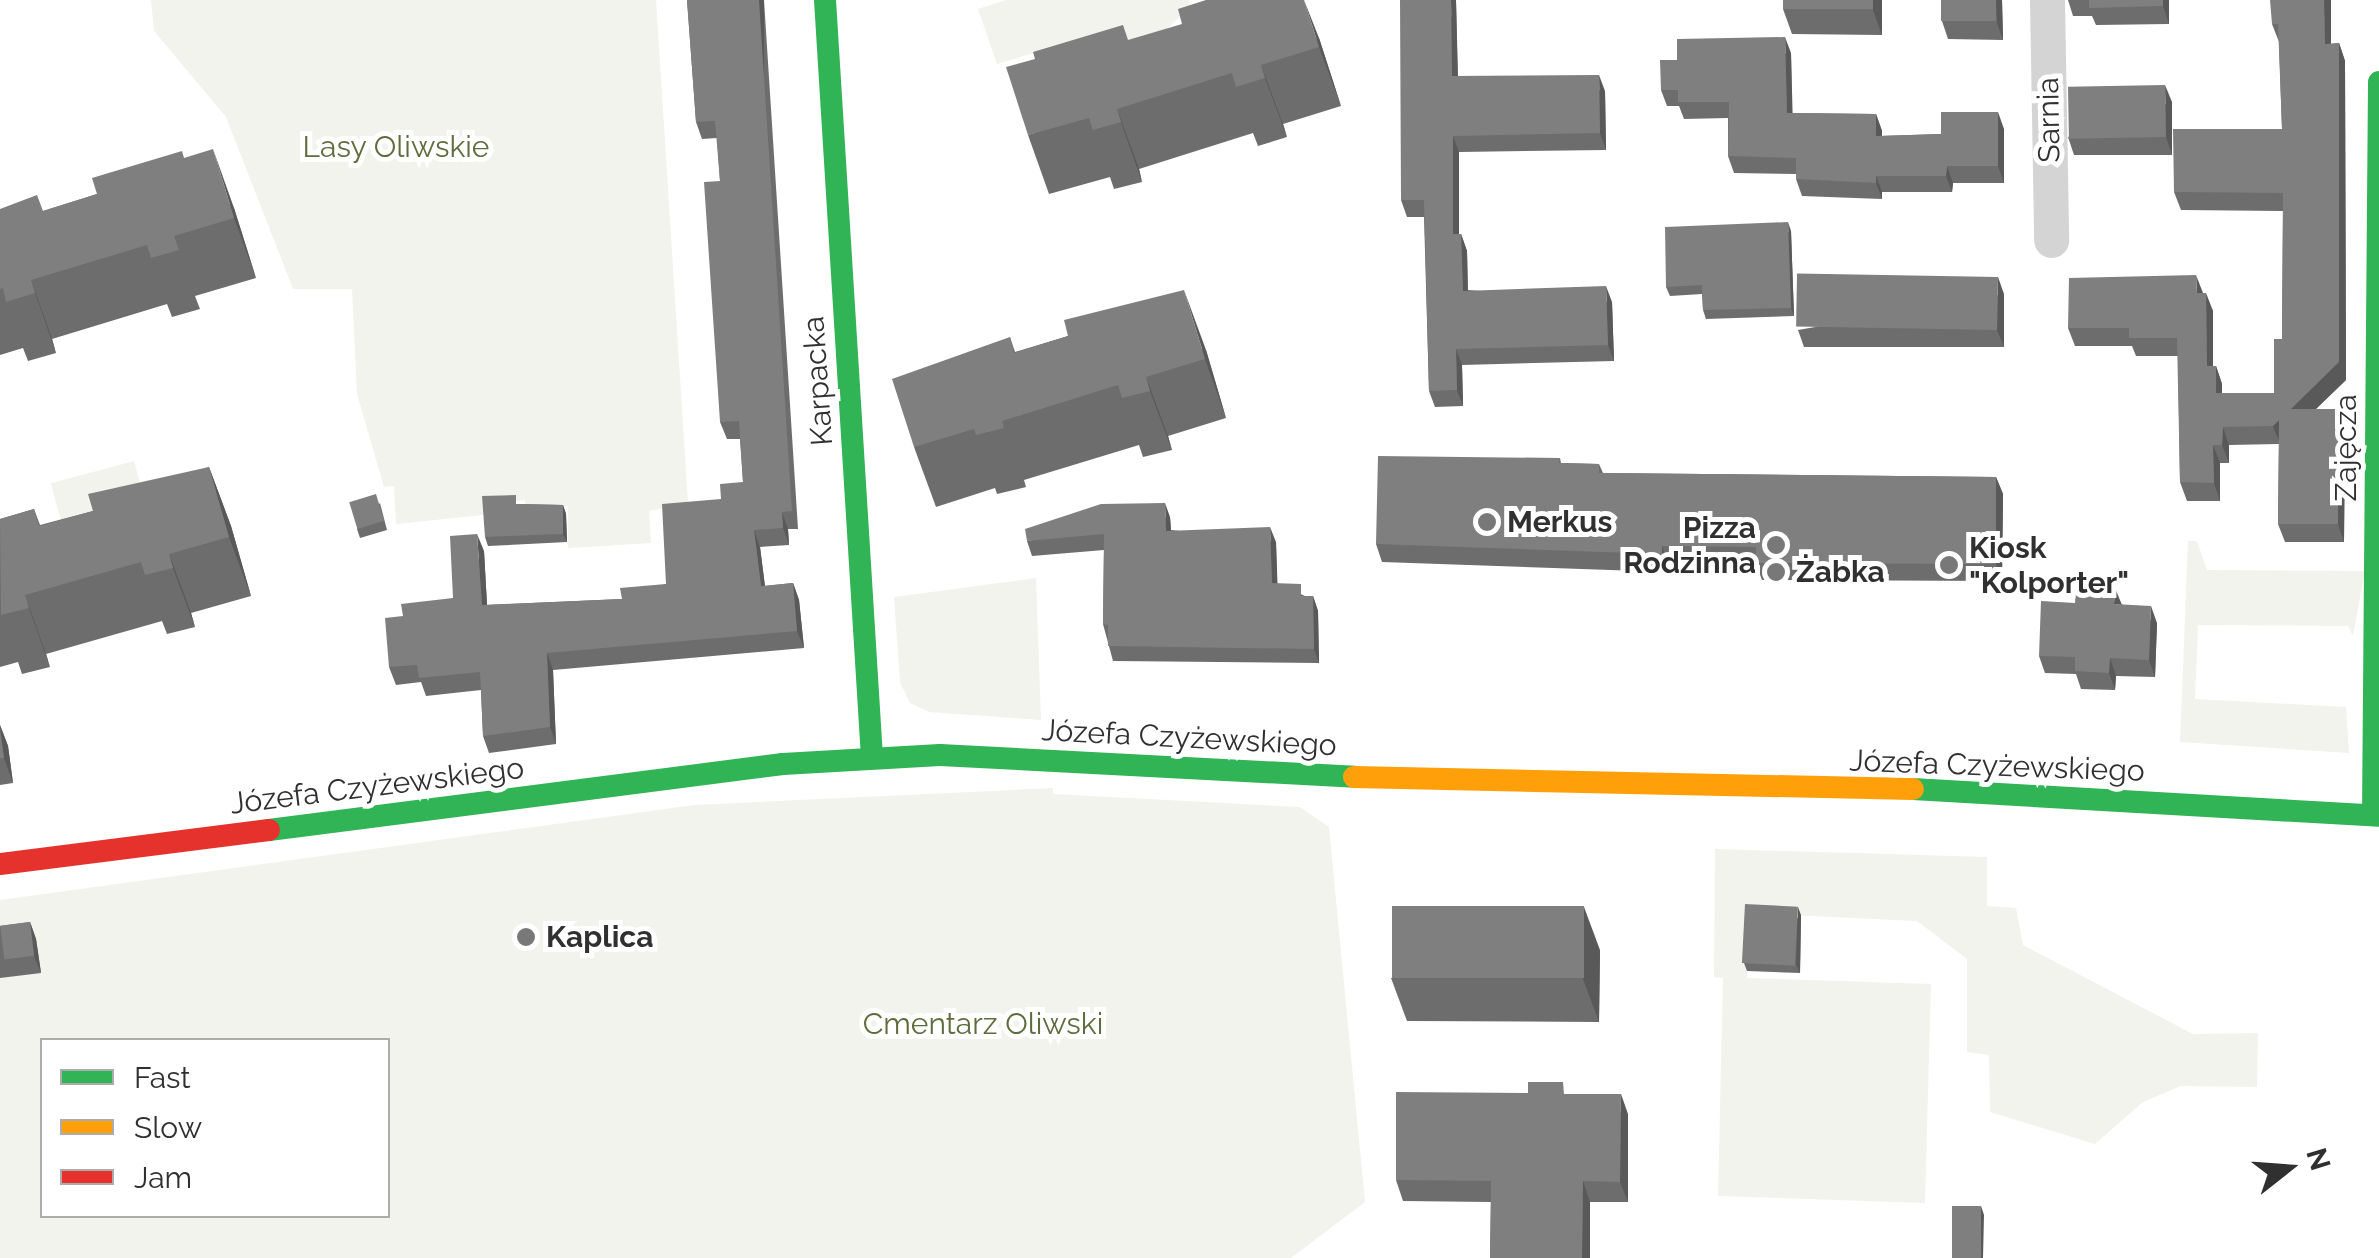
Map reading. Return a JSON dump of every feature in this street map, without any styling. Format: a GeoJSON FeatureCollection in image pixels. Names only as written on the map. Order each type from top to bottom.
{"type":"FeatureCollection","features":[{"type":"Feature","properties":{"kind":"street","name":"Karpacka"},"geometry":{"type":"LineString","coordinates":[[825,0],[872,758]]}},
{"type":"Feature","properties":{"kind":"street","name":"Sarnia"},"geometry":{"type":"LineString","coordinates":[[2048,0],[2051,240]]}},
{"type":"Feature","properties":{"kind":"street","name":"Zajęcza"},"geometry":{"type":"LineString","coordinates":[[2376,815],[2379,82]]}},
{"type":"Feature","properties":{"kind":"street","name":"Józefa Czyżewskiego"},"geometry":{"type":"LineString","coordinates":[[0,864],[872,758],[1101,761],[1338,778],[1968,790],[2376,815]]}},
{"type":"Feature","properties":{"kind":"green space","name":"Lasy Oliwskie"},"geometry":{"type":"Polygon","coordinates":[[[151,0],[656,0],[688,503],[649,511],[651,543],[568,548],[568,506],[526,510],[525,500],[483,505],[483,515],[396,524],[394,486],[384,487],[357,394],[352,289],[293,289],[226,117],[154,31],[151,0]]]}},
{"type":"Feature","properties":{"kind":"green space"},"geometry":{"type":"Polygon","coordinates":[[[1006,0],[1189,0],[1191,7],[1153,41],[1078,40],[997,64],[978,9],[1006,0]]]}},
{"type":"Feature","properties":{"kind":"green space"},"geometry":{"type":"Polygon","coordinates":[[[134,461],[146,507],[63,530],[51,483],[134,461]]]}},
{"type":"Feature","properties":{"kind":"green space"},"geometry":{"type":"Polygon","coordinates":[[[2188,541],[2197,541],[2207,570],[2365,571],[2353,636],[2348,626],[2198,625],[2195,699],[2346,707],[2349,753],[2180,742],[2188,541]]]}},
{"type":"Feature","properties":{"kind":"green space"},"geometry":{"type":"Polygon","coordinates":[[[1036,578],[1041,720],[929,712],[910,703],[900,682],[894,597],[1036,578]]]}},
{"type":"Feature","properties":{"kind":"green space","name":"Cmentarz Oliwski"},"geometry":{"type":"Polygon","coordinates":[[[1053,788],[1053,794],[1300,807],[1329,827],[1365,1202],[1291,1258],[0,1258],[0,900],[694,805],[1053,788]]]}},
{"type":"Feature","properties":{"kind":"green space"},"geometry":{"type":"Polygon","coordinates":[[[1715,849],[1987,857],[1987,906],[2016,908],[2023,945],[2193,1034],[2258,1033],[2257,1087],[2181,1086],[2143,1102],[2095,1144],[1990,1112],[1989,1055],[1967,1052],[1967,959],[1917,921],[1749,913],[1747,978],[1931,984],[1925,1203],[1718,1196],[1723,978],[1714,977],[1715,849]]]}},
{"type":"Feature","properties":{"kind":"building"},"geometry":{"type":"Polygon","coordinates":[[[687,0],[759,0],[792,511],[782,512],[783,528],[754,530],[761,586],[793,583],[797,631],[547,653],[550,727],[483,736],[480,672],[419,678],[417,665],[389,667],[385,618],[403,616],[401,604],[453,598],[450,536],[477,534],[482,605],[622,599],[620,588],[666,584],[662,504],[721,499],[720,484],[743,482],[739,421],[720,422],[704,182],[720,181],[715,121],[696,122],[687,0]]]}},
{"type":"Feature","properties":{"kind":"building"},"geometry":{"type":"Polygon","coordinates":[[[1206,0],[1304,0],[1319,47],[1261,65],[1265,78],[1236,87],[1232,73],[1117,109],[1121,122],[1093,130],[1089,118],[1028,135],[1006,67],[1035,59],[1033,52],[1123,25],[1128,40],[1182,24],[1178,9],[1206,0]]]}},
{"type":"Feature","properties":{"kind":"building"},"geometry":{"type":"Polygon","coordinates":[[[1400,0],[1451,0],[1452,76],[1599,75],[1600,133],[1453,136],[1453,234],[1461,234],[1463,291],[1606,286],[1608,345],[1456,349],[1457,390],[1429,391],[1424,200],[1401,200],[1400,0]]]}},
{"type":"Feature","properties":{"kind":"building"},"geometry":{"type":"Polygon","coordinates":[[[1783,0],[1873,0],[1873,9],[1783,9],[1783,0]]]}},
{"type":"Feature","properties":{"kind":"building"},"geometry":{"type":"Polygon","coordinates":[[[1941,0],[1996,0],[1996,21],[1941,21],[1941,0]]]}},
{"type":"Feature","properties":{"kind":"building"},"geometry":{"type":"Polygon","coordinates":[[[2089,0],[2163,0],[2163,6],[2089,8],[2089,0]]]}},
{"type":"Feature","properties":{"kind":"building"},"geometry":{"type":"Polygon","coordinates":[[[2270,0],[2324,0],[2325,44],[2339,43],[2339,362],[2291,409],[2339,409],[2338,524],[2278,524],[2279,420],[2273,426],[2223,427],[2222,445],[2213,445],[2214,483],[2180,482],[2177,338],[2129,338],[2129,328],[2068,328],[2069,278],[2196,275],[2197,293],[2206,293],[2207,366],[2216,366],[2216,393],[2274,393],[2274,339],[2282,339],[2283,193],[2174,192],[2173,129],[2282,129],[2278,24],[2272,24],[2270,0]]]}},
{"type":"Feature","properties":{"kind":"building"},"geometry":{"type":"Polygon","coordinates":[[[1785,37],[1787,113],[1876,114],[1876,136],[1941,134],[1941,112],[1998,112],[1998,166],[1947,166],[1946,176],[1876,176],[1876,183],[1796,179],[1796,158],[1728,156],[1729,102],[1678,102],[1678,90],[1661,90],[1660,60],[1677,60],[1677,39],[1785,37]]]}},
{"type":"Feature","properties":{"kind":"building"},"geometry":{"type":"Polygon","coordinates":[[[2165,85],[2166,137],[2069,139],[2068,87],[2165,85]]]}},
{"type":"Feature","properties":{"kind":"building"},"geometry":{"type":"Polygon","coordinates":[[[213,149],[234,218],[174,236],[179,250],[151,258],[147,245],[31,280],[35,293],[6,302],[3,288],[0,289],[0,209],[37,195],[43,211],[97,194],[92,178],[182,151],[184,158],[213,149]]]}},
{"type":"Feature","properties":{"kind":"building"},"geometry":{"type":"Polygon","coordinates":[[[1788,222],[1791,308],[1703,310],[1702,285],[1666,287],[1665,227],[1788,222]]]}},
{"type":"Feature","properties":{"kind":"building"},"geometry":{"type":"Polygon","coordinates":[[[1797,273],[1998,277],[1997,330],[1796,326],[1797,273]]]}},
{"type":"Feature","properties":{"kind":"building"},"geometry":{"type":"Polygon","coordinates":[[[1184,290],[1205,359],[1146,377],[1150,391],[1122,398],[1118,385],[1002,421],[1004,428],[976,435],[974,429],[914,447],[892,379],[1010,337],[1014,353],[1068,336],[1064,320],[1184,290]]]}},
{"type":"Feature","properties":{"kind":"building"},"geometry":{"type":"Polygon","coordinates":[[[1378,456],[1560,458],[1559,463],[1599,464],[1599,473],[1996,477],[1996,564],[1755,563],[1756,547],[1662,546],[1662,554],[1376,544],[1378,456]]]}},
{"type":"Feature","properties":{"kind":"building"},"geometry":{"type":"Polygon","coordinates":[[[209,467],[229,537],[169,554],[173,568],[145,575],[141,562],[25,595],[29,608],[1,615],[0,519],[34,509],[39,526],[93,511],[88,494],[209,467]]]}},
{"type":"Feature","properties":{"kind":"building"},"geometry":{"type":"Polygon","coordinates":[[[376,494],[384,521],[357,529],[349,502],[376,494]]]}},
{"type":"Feature","properties":{"kind":"building"},"geometry":{"type":"Polygon","coordinates":[[[516,495],[516,504],[563,505],[563,534],[485,537],[482,496],[516,495]]]}},
{"type":"Feature","properties":{"kind":"building"},"geometry":{"type":"Polygon","coordinates":[[[1165,503],[1166,531],[1270,527],[1272,583],[1301,584],[1301,596],[1313,596],[1314,649],[1108,646],[1108,625],[1103,624],[1104,534],[1027,541],[1025,529],[1101,504],[1165,503]]]}},
{"type":"Feature","properties":{"kind":"building"},"geometry":{"type":"Polygon","coordinates":[[[2076,586],[2115,588],[2114,604],[2151,606],[2149,660],[2110,658],[2109,673],[2075,671],[2075,657],[2039,656],[2041,601],[2075,603],[2076,586]]]}},
{"type":"Feature","properties":{"kind":"building"},"geometry":{"type":"Polygon","coordinates":[[[1745,904],[1798,907],[1795,966],[1742,963],[1745,904]]]}},
{"type":"Feature","properties":{"kind":"building"},"geometry":{"type":"Polygon","coordinates":[[[1392,906],[1584,906],[1584,978],[1392,978],[1392,906]]]}},
{"type":"Feature","properties":{"kind":"building"},"geometry":{"type":"Polygon","coordinates":[[[30,922],[34,956],[4,959],[0,926],[30,922]]]}},
{"type":"Feature","properties":{"kind":"building"},"geometry":{"type":"Polygon","coordinates":[[[1528,1082],[1563,1082],[1564,1094],[1621,1094],[1620,1182],[1583,1181],[1582,1258],[1490,1258],[1491,1181],[1396,1180],[1396,1092],[1528,1093],[1528,1082]]]}},
{"type":"Feature","properties":{"kind":"building"},"geometry":{"type":"Polygon","coordinates":[[[1952,1206],[1981,1206],[1981,1258],[1952,1258],[1952,1206]]]}},
{"type":"Feature","properties":{"kind":"traffic: fast"},"geometry":{"type":"LineString","coordinates":[[825,0],[872,758]]}},
{"type":"Feature","properties":{"kind":"traffic: fast"},"geometry":{"type":"LineString","coordinates":[[2373,815],[2379,82]]}},
{"type":"Feature","properties":{"kind":"traffic: fast"},"geometry":{"type":"LineString","coordinates":[[269,830],[783,764],[940,755],[1354,777]]}},
{"type":"Feature","properties":{"kind":"traffic: fast"},"geometry":{"type":"LineString","coordinates":[[1913,789],[2379,816]]}},
{"type":"Feature","properties":{"kind":"traffic: slow"},"geometry":{"type":"LineString","coordinates":[[1354,777],[1913,789]]}},
{"type":"Feature","properties":{"kind":"traffic: jam"},"geometry":{"type":"LineString","coordinates":[[0,864],[269,830]]}},
{"type":"Feature","properties":{"kind":"place","name":"Merkus"},"geometry":{"type":"Point","coordinates":[1487,522]}},
{"type":"Feature","properties":{"kind":"place","name":"Pizza Rodzinna"},"geometry":{"type":"Point","coordinates":[1776,545]}},
{"type":"Feature","properties":{"kind":"place","name":"Kiosk \"Kolporter\""},"geometry":{"type":"Point","coordinates":[1949,565]}},
{"type":"Feature","properties":{"kind":"place","name":"Żabka"},"geometry":{"type":"Point","coordinates":[1776,572]}},
{"type":"Feature","properties":{"kind":"place","name":"Kaplica"},"geometry":{"type":"Point","coordinates":[526,937]}}]}
